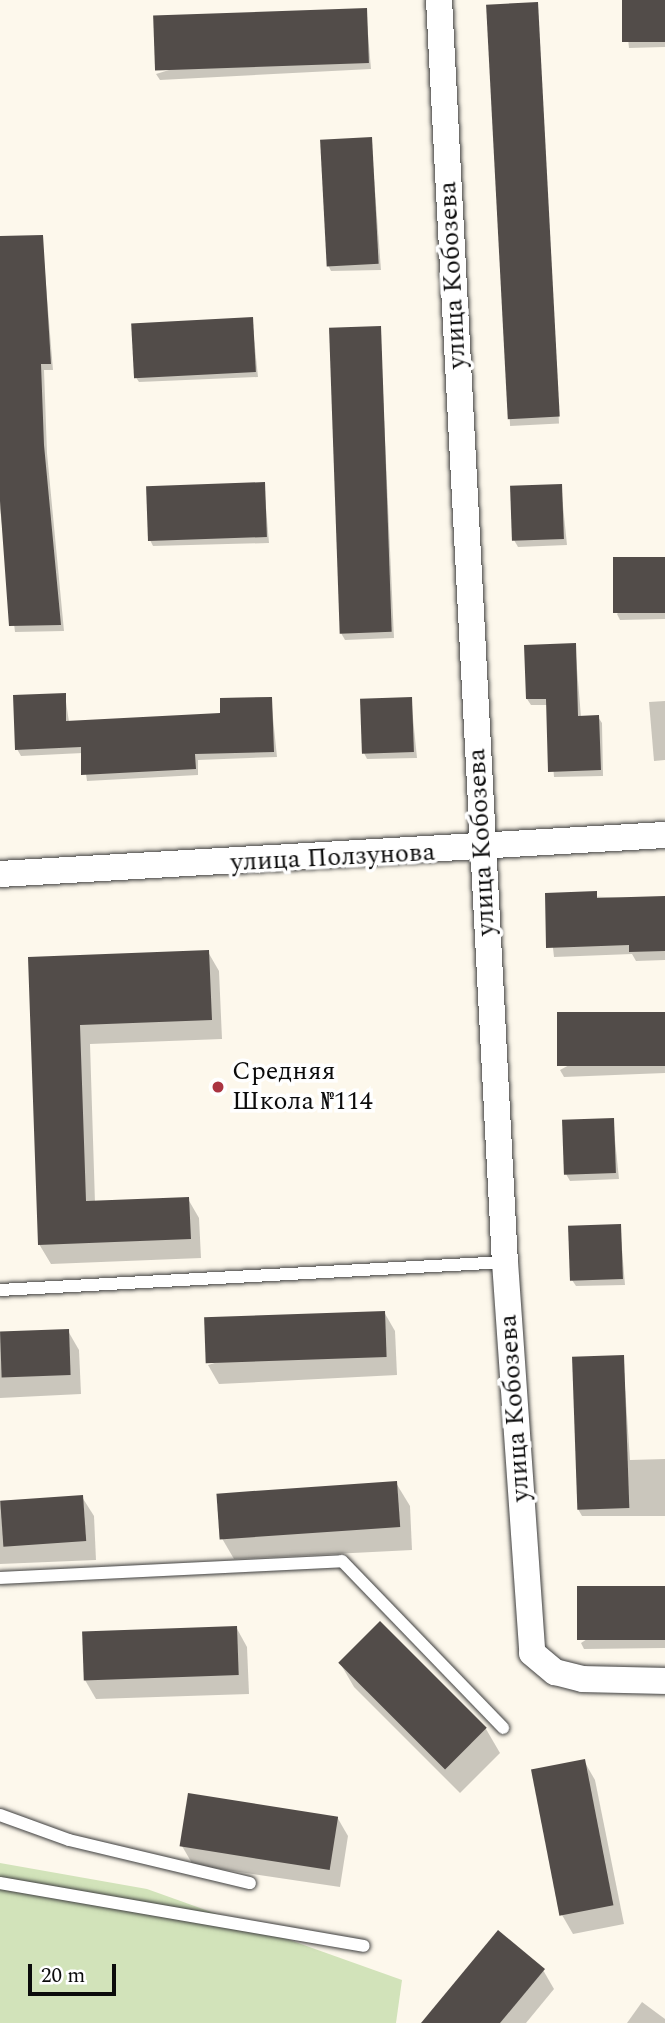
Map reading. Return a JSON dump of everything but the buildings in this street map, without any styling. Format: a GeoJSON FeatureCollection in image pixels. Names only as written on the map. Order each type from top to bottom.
{"type":"FeatureCollection","features":[{"type":"Feature","properties":{"kind":"street","name":"улица Кобозева"},"geometry":{"type":"LineString","coordinates":[[439,0],[505,1262],[532,1653],[555,1672],[583,1679],[665,1681]]}},
{"type":"Feature","properties":{"kind":"street","name":"улица Ползунова"},"geometry":{"type":"LineString","coordinates":[[0,874],[482,850],[665,835]]}},
{"type":"Feature","properties":{"kind":"lane"},"geometry":{"type":"LineString","coordinates":[[0,1290],[505,1262]]}},
{"type":"Feature","properties":{"kind":"lane"},"geometry":{"type":"LineString","coordinates":[[0,1578],[342,1561],[503,1728]]}},
{"type":"Feature","properties":{"kind":"lane"},"geometry":{"type":"LineString","coordinates":[[0,1815],[69,1840],[250,1883]]}},
{"type":"Feature","properties":{"kind":"lane"},"geometry":{"type":"LineString","coordinates":[[0,1884],[364,1946]]}},
{"type":"Feature","properties":{"kind":"green space"},"geometry":{"type":"Polygon","coordinates":[[[0,1863],[147,1889],[402,1980],[396,2023],[0,2023],[0,1863]]]}},
{"type":"Feature","properties":{"kind":"place","name":"Средняя Школа №114"},"geometry":{"type":"Point","coordinates":[218,1087]}}]}
